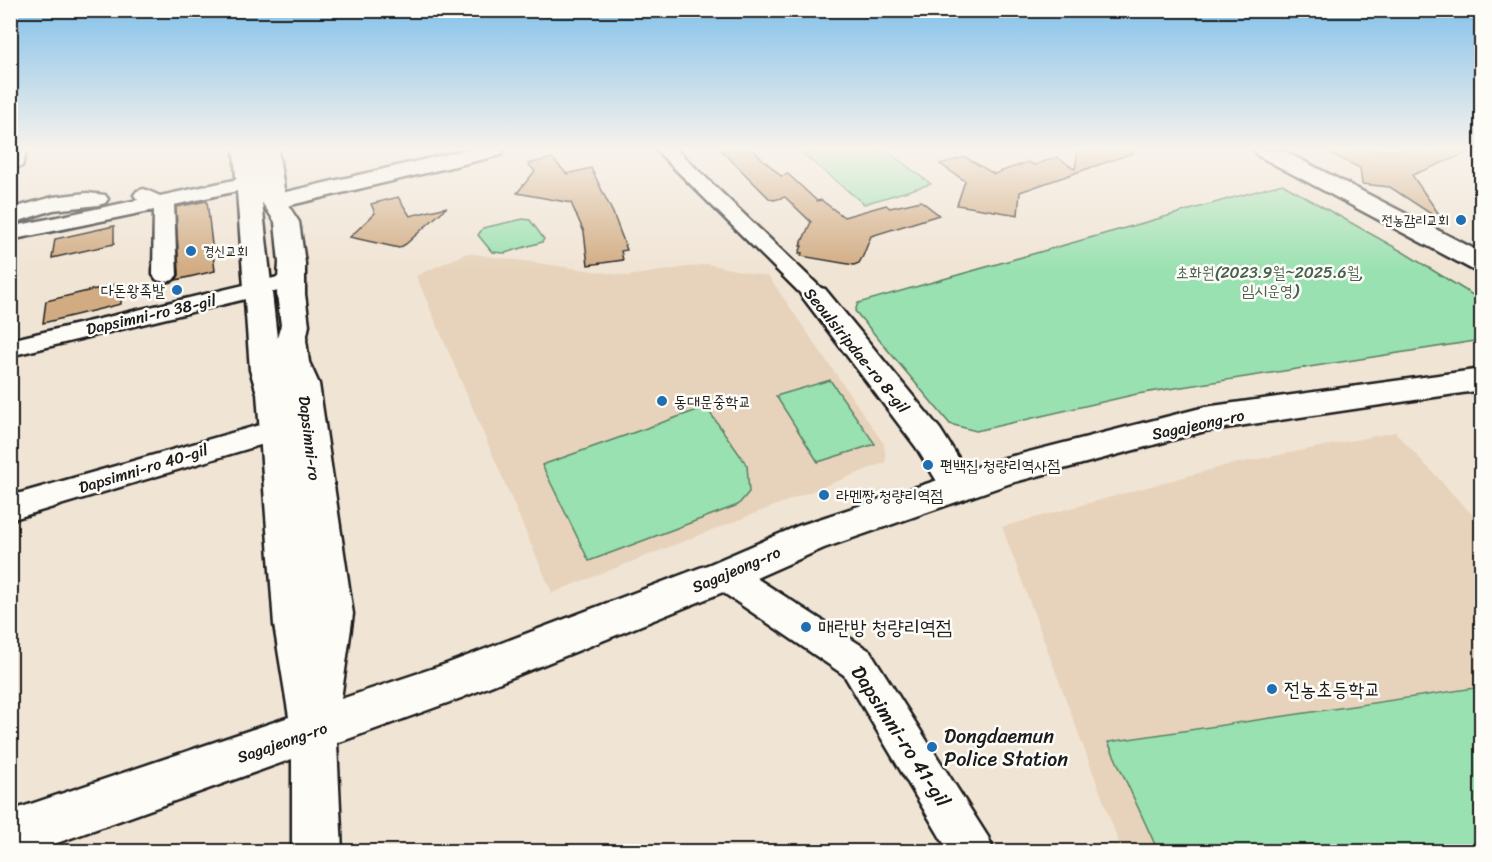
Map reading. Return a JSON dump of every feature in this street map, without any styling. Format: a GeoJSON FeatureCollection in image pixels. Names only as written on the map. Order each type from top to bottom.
{"type":"FeatureCollection","features":[{"type":"Feature","properties":{"kind":"main road"},"geometry":{"type":"LineString","coordinates":[[261,192],[271,190]]}},
{"type":"Feature","properties":{"kind":"main road"},"geometry":{"type":"LineString","coordinates":[[1342,190],[1482,264]]}},
{"type":"Feature","properties":{"kind":"main road","name":"Dapsimni-ro"},"geometry":{"type":"LineString","coordinates":[[261,192],[287,222],[292,263],[291,281],[295,325],[291,340],[294,362],[303,384],[333,614],[314,731]]}},
{"type":"Feature","properties":{"kind":"main road","name":"Dapsimni-ro"},"geometry":{"type":"LineString","coordinates":[[261,192],[258,289],[265,370],[273,393],[277,430],[294,625],[314,731],[317,852]]}},
{"type":"Feature","properties":{"kind":"main road","name":"Seoulsiripdae-ro 8-gil"},"geometry":{"type":"LineString","coordinates":[[815,295],[927,438],[958,486]]}},
{"type":"Feature","properties":{"kind":"main road","name":"Sagajeong-ro"},"geometry":{"type":"LineString","coordinates":[[10,835],[446,684],[724,575],[810,537],[1005,471],[1205,419],[1482,379]]}},
{"type":"Feature","properties":{"kind":"street","name":"Seoulsiripdae-ro 8-gil"},"geometry":{"type":"LineString","coordinates":[[707,190],[815,295]]}},
{"type":"Feature","properties":{"kind":"street"},"geometry":{"type":"LineString","coordinates":[[10,234],[156,202],[261,192]]}},
{"type":"Feature","properties":{"kind":"street"},"geometry":{"type":"LineString","coordinates":[[16,208],[75,200],[145,195],[164,206],[165,276]]}},
{"type":"Feature","properties":{"kind":"street","name":"Dapsimni-ro 38-gil"},"geometry":{"type":"LineString","coordinates":[[10,348],[291,281]]}},
{"type":"Feature","properties":{"kind":"street","name":"Dapsimni-ro 40-gil"},"geometry":{"type":"LineString","coordinates":[[10,508],[277,430]]}},
{"type":"Feature","properties":{"kind":"street","name":"Dapsimni-ro 41-gil"},"geometry":{"type":"LineString","coordinates":[[724,575],[857,663],[973,852]]}},
{"type":"Feature","properties":{"kind":"shaded area","name":"동대문중학교"},"geometry":{"type":"Polygon","coordinates":[[[467,253],[628,276],[707,264],[769,277],[884,444],[886,462],[552,593],[416,276],[467,253]]]}},
{"type":"Feature","properties":{"kind":"shaded area","name":"전농초등학교"},"geometry":{"type":"Polygon","coordinates":[[[1395,432],[1481,524],[1481,851],[1122,851],[1002,527],[1224,466],[1395,432]]]}},
{"type":"Feature","properties":{"kind":"green space"},"geometry":{"type":"Polygon","coordinates":[[[847,190],[910,190],[864,204],[847,190]]]}},
{"type":"Feature","properties":{"kind":"green space","name":"초화원(2023.9월~2025.6월, 임시운영)"},"geometry":{"type":"Polygon","coordinates":[[[1260,190],[1293,190],[1403,252],[1481,300],[1481,340],[1137,394],[976,431],[950,424],[855,311],[858,303],[1260,190]]]}},
{"type":"Feature","properties":{"kind":"green space"},"geometry":{"type":"Polygon","coordinates":[[[523,219],[530,220],[544,239],[542,242],[505,253],[492,252],[478,235],[483,228],[523,219]]]}},
{"type":"Feature","properties":{"kind":"green space"},"geometry":{"type":"Polygon","coordinates":[[[830,380],[875,444],[818,462],[776,396],[830,380]]]}},
{"type":"Feature","properties":{"kind":"green space"},"geometry":{"type":"Polygon","coordinates":[[[706,407],[747,465],[749,492],[738,505],[589,561],[542,465],[706,407]]]}},
{"type":"Feature","properties":{"kind":"green space"},"geometry":{"type":"Polygon","coordinates":[[[1481,687],[1481,851],[1158,851],[1108,742],[1481,687]]]}},
{"type":"Feature","properties":{"kind":"building"},"geometry":{"type":"Polygon","coordinates":[[[519,190],[602,190],[627,250],[621,251],[623,260],[588,265],[584,232],[571,203],[517,193],[519,190]]]}},
{"type":"Feature","properties":{"kind":"building"},"geometry":{"type":"Polygon","coordinates":[[[761,190],[805,190],[817,201],[821,200],[844,217],[886,205],[890,208],[921,201],[939,215],[871,236],[859,263],[854,265],[801,256],[802,253],[799,253],[802,246],[800,246],[811,222],[785,197],[770,199],[761,190]]]}},
{"type":"Feature","properties":{"kind":"building"},"geometry":{"type":"Polygon","coordinates":[[[962,190],[1025,190],[1020,192],[1018,215],[957,205],[962,190]]]}},
{"type":"Feature","properties":{"kind":"building"},"geometry":{"type":"Polygon","coordinates":[[[1395,190],[1422,190],[1445,223],[1395,190]]]}},
{"type":"Feature","properties":{"kind":"building"},"geometry":{"type":"Polygon","coordinates":[[[398,197],[410,216],[447,207],[399,248],[350,237],[375,213],[371,204],[398,197]]]}},
{"type":"Feature","properties":{"kind":"building","name":"경신교회"},"geometry":{"type":"Polygon","coordinates":[[[207,201],[215,271],[176,280],[179,275],[176,207],[207,201]]]}},
{"type":"Feature","properties":{"kind":"building"},"geometry":{"type":"Polygon","coordinates":[[[114,226],[114,244],[52,258],[55,239],[114,226]]]}},
{"type":"Feature","properties":{"kind":"building"},"geometry":{"type":"Polygon","coordinates":[[[121,283],[121,304],[43,323],[46,301],[121,283]]]}},
{"type":"Feature","properties":{"kind":"place","name":"전농감리교회"},"geometry":{"type":"Point","coordinates":[1461,220]}},
{"type":"Feature","properties":{"kind":"place","name":"경신교회"},"geometry":{"type":"Point","coordinates":[191,251]}},
{"type":"Feature","properties":{"kind":"place","name":"다돈왕족발"},"geometry":{"type":"Point","coordinates":[177,290]}},
{"type":"Feature","properties":{"kind":"place","name":"동대문중학교"},"geometry":{"type":"Point","coordinates":[662,401]}},
{"type":"Feature","properties":{"kind":"place","name":"편백집 청량리역사점"},"geometry":{"type":"Point","coordinates":[928,465]}},
{"type":"Feature","properties":{"kind":"place","name":"라멘짱 청량리역점"},"geometry":{"type":"Point","coordinates":[824,495]}},
{"type":"Feature","properties":{"kind":"place","name":"매란방 청량리역점"},"geometry":{"type":"Point","coordinates":[806,627]}},
{"type":"Feature","properties":{"kind":"place","name":"전농초등학교"},"geometry":{"type":"Point","coordinates":[1272,689]}},
{"type":"Feature","properties":{"kind":"place","name":"Dongdaemun Police Station"},"geometry":{"type":"Point","coordinates":[932,747]}}]}
